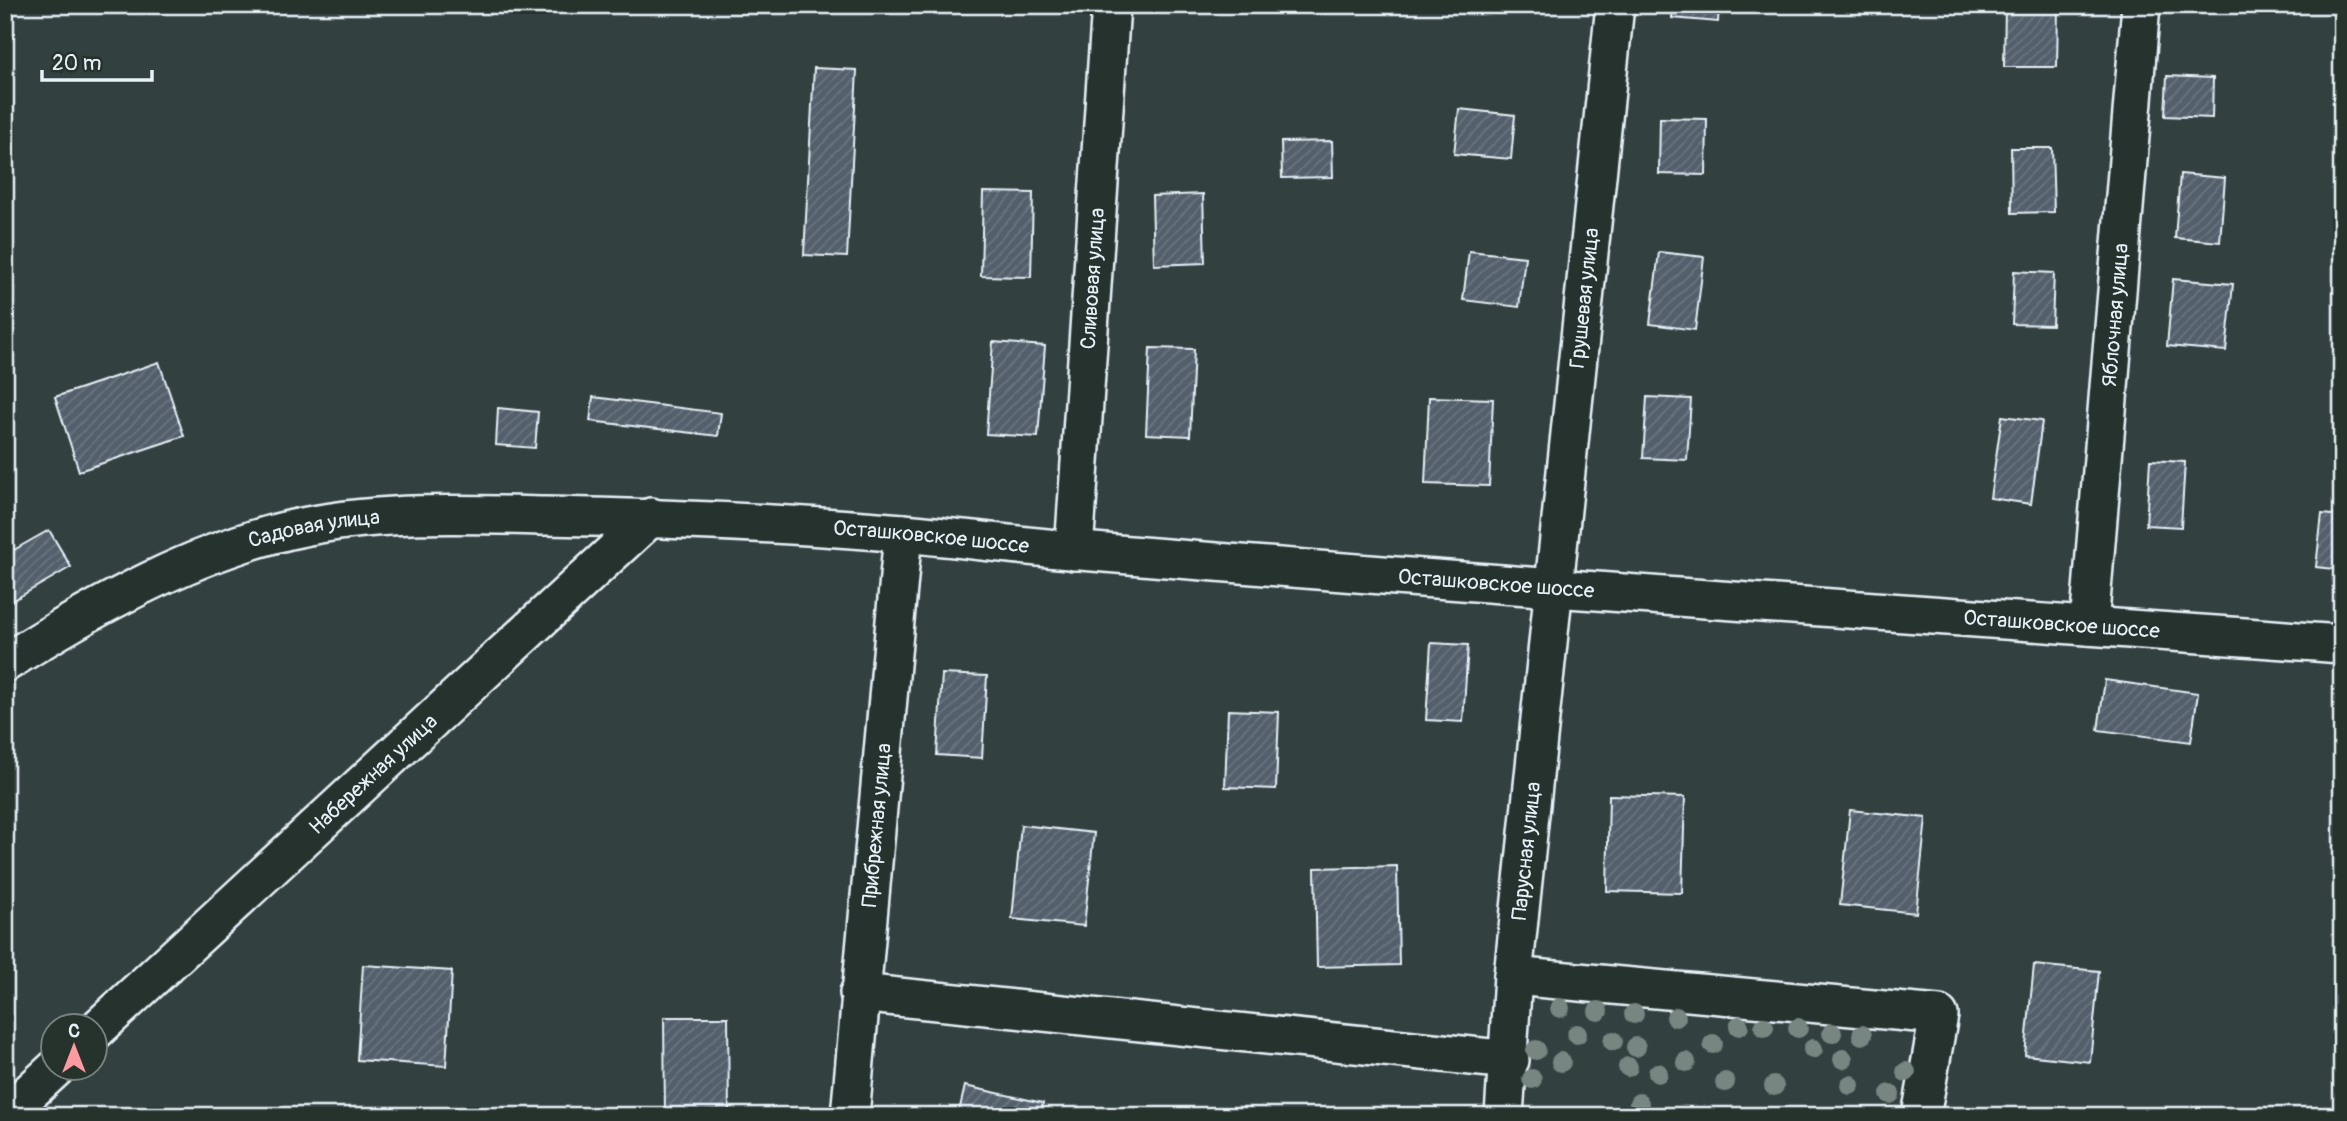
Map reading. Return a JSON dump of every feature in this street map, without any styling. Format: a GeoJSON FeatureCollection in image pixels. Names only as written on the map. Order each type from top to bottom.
{"type":"FeatureCollection","features":[{"type":"Feature","properties":{"kind":"street","name":"Сливовая улица"},"geometry":{"type":"LineString","coordinates":[[1074,551],[1111,5]]}},
{"type":"Feature","properties":{"kind":"street","name":"Грушевая улица"},"geometry":{"type":"LineString","coordinates":[[1552,588],[1615,5]]}},
{"type":"Feature","properties":{"kind":"street","name":"Яблочная улица"},"geometry":{"type":"LineString","coordinates":[[2089,626],[2141,5]]}},
{"type":"Feature","properties":{"kind":"street","name":"Садовая улица"},"geometry":{"type":"LineString","coordinates":[[5,663],[70,622],[227,547],[308,526],[394,515],[650,517]]}},
{"type":"Feature","properties":{"kind":"street","name":"Осташковское шоссе"},"geometry":{"type":"LineString","coordinates":[[650,517],[902,533],[1074,551],[1552,588],[2342,644]]}},
{"type":"Feature","properties":{"kind":"street","name":"Набережная улица"},"geometry":{"type":"LineString","coordinates":[[108,1019],[650,517]]}},
{"type":"Feature","properties":{"kind":"street","name":"Прибрежная улица"},"geometry":{"type":"LineString","coordinates":[[850,1116],[902,533]]}},
{"type":"Feature","properties":{"kind":"street","name":"Парусная улица"},"geometry":{"type":"LineString","coordinates":[[1504,1116],[1510,1060],[1513,975],[1552,588]]}},
{"type":"Feature","properties":{"kind":"street"},"geometry":{"type":"LineString","coordinates":[[1513,975],[1939,1015],[1921,1116]]}},
{"type":"Feature","properties":{"kind":"street"},"geometry":{"type":"LineString","coordinates":[[859,993],[1510,1060]]}},
{"type":"Feature","properties":{"kind":"street"},"geometry":{"type":"LineString","coordinates":[[5,1115],[42,1082]]}},
{"type":"Feature","properties":{"kind":"building"},"geometry":{"type":"Polygon","coordinates":[[[1673,5],[1719,5],[1718,22],[1672,18],[1673,5]]]}},
{"type":"Feature","properties":{"kind":"building"},"geometry":{"type":"Polygon","coordinates":[[[2005,5],[2058,6],[2057,67],[2004,67],[2005,5]]]}},
{"type":"Feature","properties":{"kind":"building"},"geometry":{"type":"Polygon","coordinates":[[[814,68],[857,70],[847,257],[804,255],[814,68]]]}},
{"type":"Feature","properties":{"kind":"building"},"geometry":{"type":"Polygon","coordinates":[[[2167,76],[2213,78],[2212,118],[2165,116],[2167,76]]]}},
{"type":"Feature","properties":{"kind":"building"},"geometry":{"type":"Polygon","coordinates":[[[1459,109],[1515,115],[1511,159],[1454,154],[1459,109]]]}},
{"type":"Feature","properties":{"kind":"building"},"geometry":{"type":"Polygon","coordinates":[[[1660,118],[1707,119],[1706,175],[1659,174],[1660,118]]]}},
{"type":"Feature","properties":{"kind":"building"},"geometry":{"type":"Polygon","coordinates":[[[1332,141],[1333,177],[1282,178],[1281,142],[1332,141]]]}},
{"type":"Feature","properties":{"kind":"building"},"geometry":{"type":"Polygon","coordinates":[[[2011,148],[2052,148],[2054,212],[2012,213],[2011,148]]]}},
{"type":"Feature","properties":{"kind":"building"},"geometry":{"type":"Polygon","coordinates":[[[2180,174],[2225,178],[2220,242],[2175,238],[2180,174]]]}},
{"type":"Feature","properties":{"kind":"building"},"geometry":{"type":"Polygon","coordinates":[[[983,192],[1033,193],[1031,277],[981,276],[983,192]]]}},
{"type":"Feature","properties":{"kind":"building"},"geometry":{"type":"Polygon","coordinates":[[[1203,194],[1205,263],[1154,265],[1152,196],[1203,194]]]}},
{"type":"Feature","properties":{"kind":"building"},"geometry":{"type":"Polygon","coordinates":[[[1469,251],[1525,257],[1519,307],[1463,300],[1469,251]]]}},
{"type":"Feature","properties":{"kind":"building"},"geometry":{"type":"Polygon","coordinates":[[[1659,252],[1704,257],[1695,330],[1650,324],[1659,252]]]}},
{"type":"Feature","properties":{"kind":"building"},"geometry":{"type":"Polygon","coordinates":[[[2014,271],[2054,273],[2052,325],[2012,324],[2014,271]]]}},
{"type":"Feature","properties":{"kind":"building"},"geometry":{"type":"Polygon","coordinates":[[[2173,279],[2233,284],[2226,351],[2167,346],[2173,279]]]}},
{"type":"Feature","properties":{"kind":"building"},"geometry":{"type":"Polygon","coordinates":[[[993,342],[1045,346],[1038,437],[986,434],[993,342]]]}},
{"type":"Feature","properties":{"kind":"building"},"geometry":{"type":"Polygon","coordinates":[[[1150,348],[1194,349],[1190,436],[1146,434],[1150,348]]]}},
{"type":"Feature","properties":{"kind":"building"},"geometry":{"type":"Polygon","coordinates":[[[159,362],[184,436],[79,471],[55,397],[159,362]]]}},
{"type":"Feature","properties":{"kind":"building"},"geometry":{"type":"Polygon","coordinates":[[[593,397],[721,413],[718,436],[590,421],[593,397]]]}},
{"type":"Feature","properties":{"kind":"building"},"geometry":{"type":"Polygon","coordinates":[[[1429,397],[1493,399],[1489,486],[1425,484],[1429,397]]]}},
{"type":"Feature","properties":{"kind":"building"},"geometry":{"type":"Polygon","coordinates":[[[1647,397],[1691,399],[1687,460],[1643,458],[1647,397]]]}},
{"type":"Feature","properties":{"kind":"building"},"geometry":{"type":"Polygon","coordinates":[[[498,408],[538,412],[535,448],[496,445],[498,408]]]}},
{"type":"Feature","properties":{"kind":"building"},"geometry":{"type":"Polygon","coordinates":[[[2002,416],[2042,421],[2031,504],[1990,498],[2002,416]]]}},
{"type":"Feature","properties":{"kind":"building"},"geometry":{"type":"Polygon","coordinates":[[[2150,460],[2185,462],[2181,527],[2146,525],[2150,460]]]}},
{"type":"Feature","properties":{"kind":"building"},"geometry":{"type":"Polygon","coordinates":[[[2322,514],[2342,516],[2342,570],[2316,567],[2322,514]]]}},
{"type":"Feature","properties":{"kind":"building"},"geometry":{"type":"Polygon","coordinates":[[[49,530],[71,567],[5,605],[5,555],[49,530]]]}},
{"type":"Feature","properties":{"kind":"building"},"geometry":{"type":"Polygon","coordinates":[[[1431,643],[1468,645],[1463,722],[1426,720],[1431,643]]]}},
{"type":"Feature","properties":{"kind":"building"},"geometry":{"type":"Polygon","coordinates":[[[942,674],[987,676],[982,758],[937,755],[942,674]]]}},
{"type":"Feature","properties":{"kind":"building"},"geometry":{"type":"Polygon","coordinates":[[[2105,680],[2198,693],[2191,742],[2098,730],[2105,680]]]}},
{"type":"Feature","properties":{"kind":"building"},"geometry":{"type":"Polygon","coordinates":[[[1228,710],[1279,712],[1276,789],[1225,787],[1228,710]]]}},
{"type":"Feature","properties":{"kind":"building"},"geometry":{"type":"Polygon","coordinates":[[[1609,795],[1685,797],[1682,893],[1607,891],[1609,795]]]}},
{"type":"Feature","properties":{"kind":"building"},"geometry":{"type":"Polygon","coordinates":[[[1850,810],[1926,818],[1916,913],[1840,905],[1850,810]]]}},
{"type":"Feature","properties":{"kind":"building"},"geometry":{"type":"Polygon","coordinates":[[[1021,825],[1094,833],[1084,926],[1012,919],[1021,825]]]}},
{"type":"Feature","properties":{"kind":"building"},"geometry":{"type":"Polygon","coordinates":[[[1397,866],[1399,965],[1317,967],[1315,868],[1397,866]]]}},
{"type":"Feature","properties":{"kind":"building"},"geometry":{"type":"Polygon","coordinates":[[[363,965],[452,971],[446,1066],[357,1060],[363,965]]]}},
{"type":"Feature","properties":{"kind":"building"},"geometry":{"type":"Polygon","coordinates":[[[2034,965],[2099,971],[2090,1062],[2025,1055],[2034,965]]]}},
{"type":"Feature","properties":{"kind":"building"},"geometry":{"type":"Polygon","coordinates":[[[664,1017],[728,1017],[729,1116],[665,1116],[664,1017]]]}},
{"type":"Feature","properties":{"kind":"building"},"geometry":{"type":"Polygon","coordinates":[[[965,1086],[1043,1103],[1040,1116],[958,1116],[965,1086]]]}}]}
